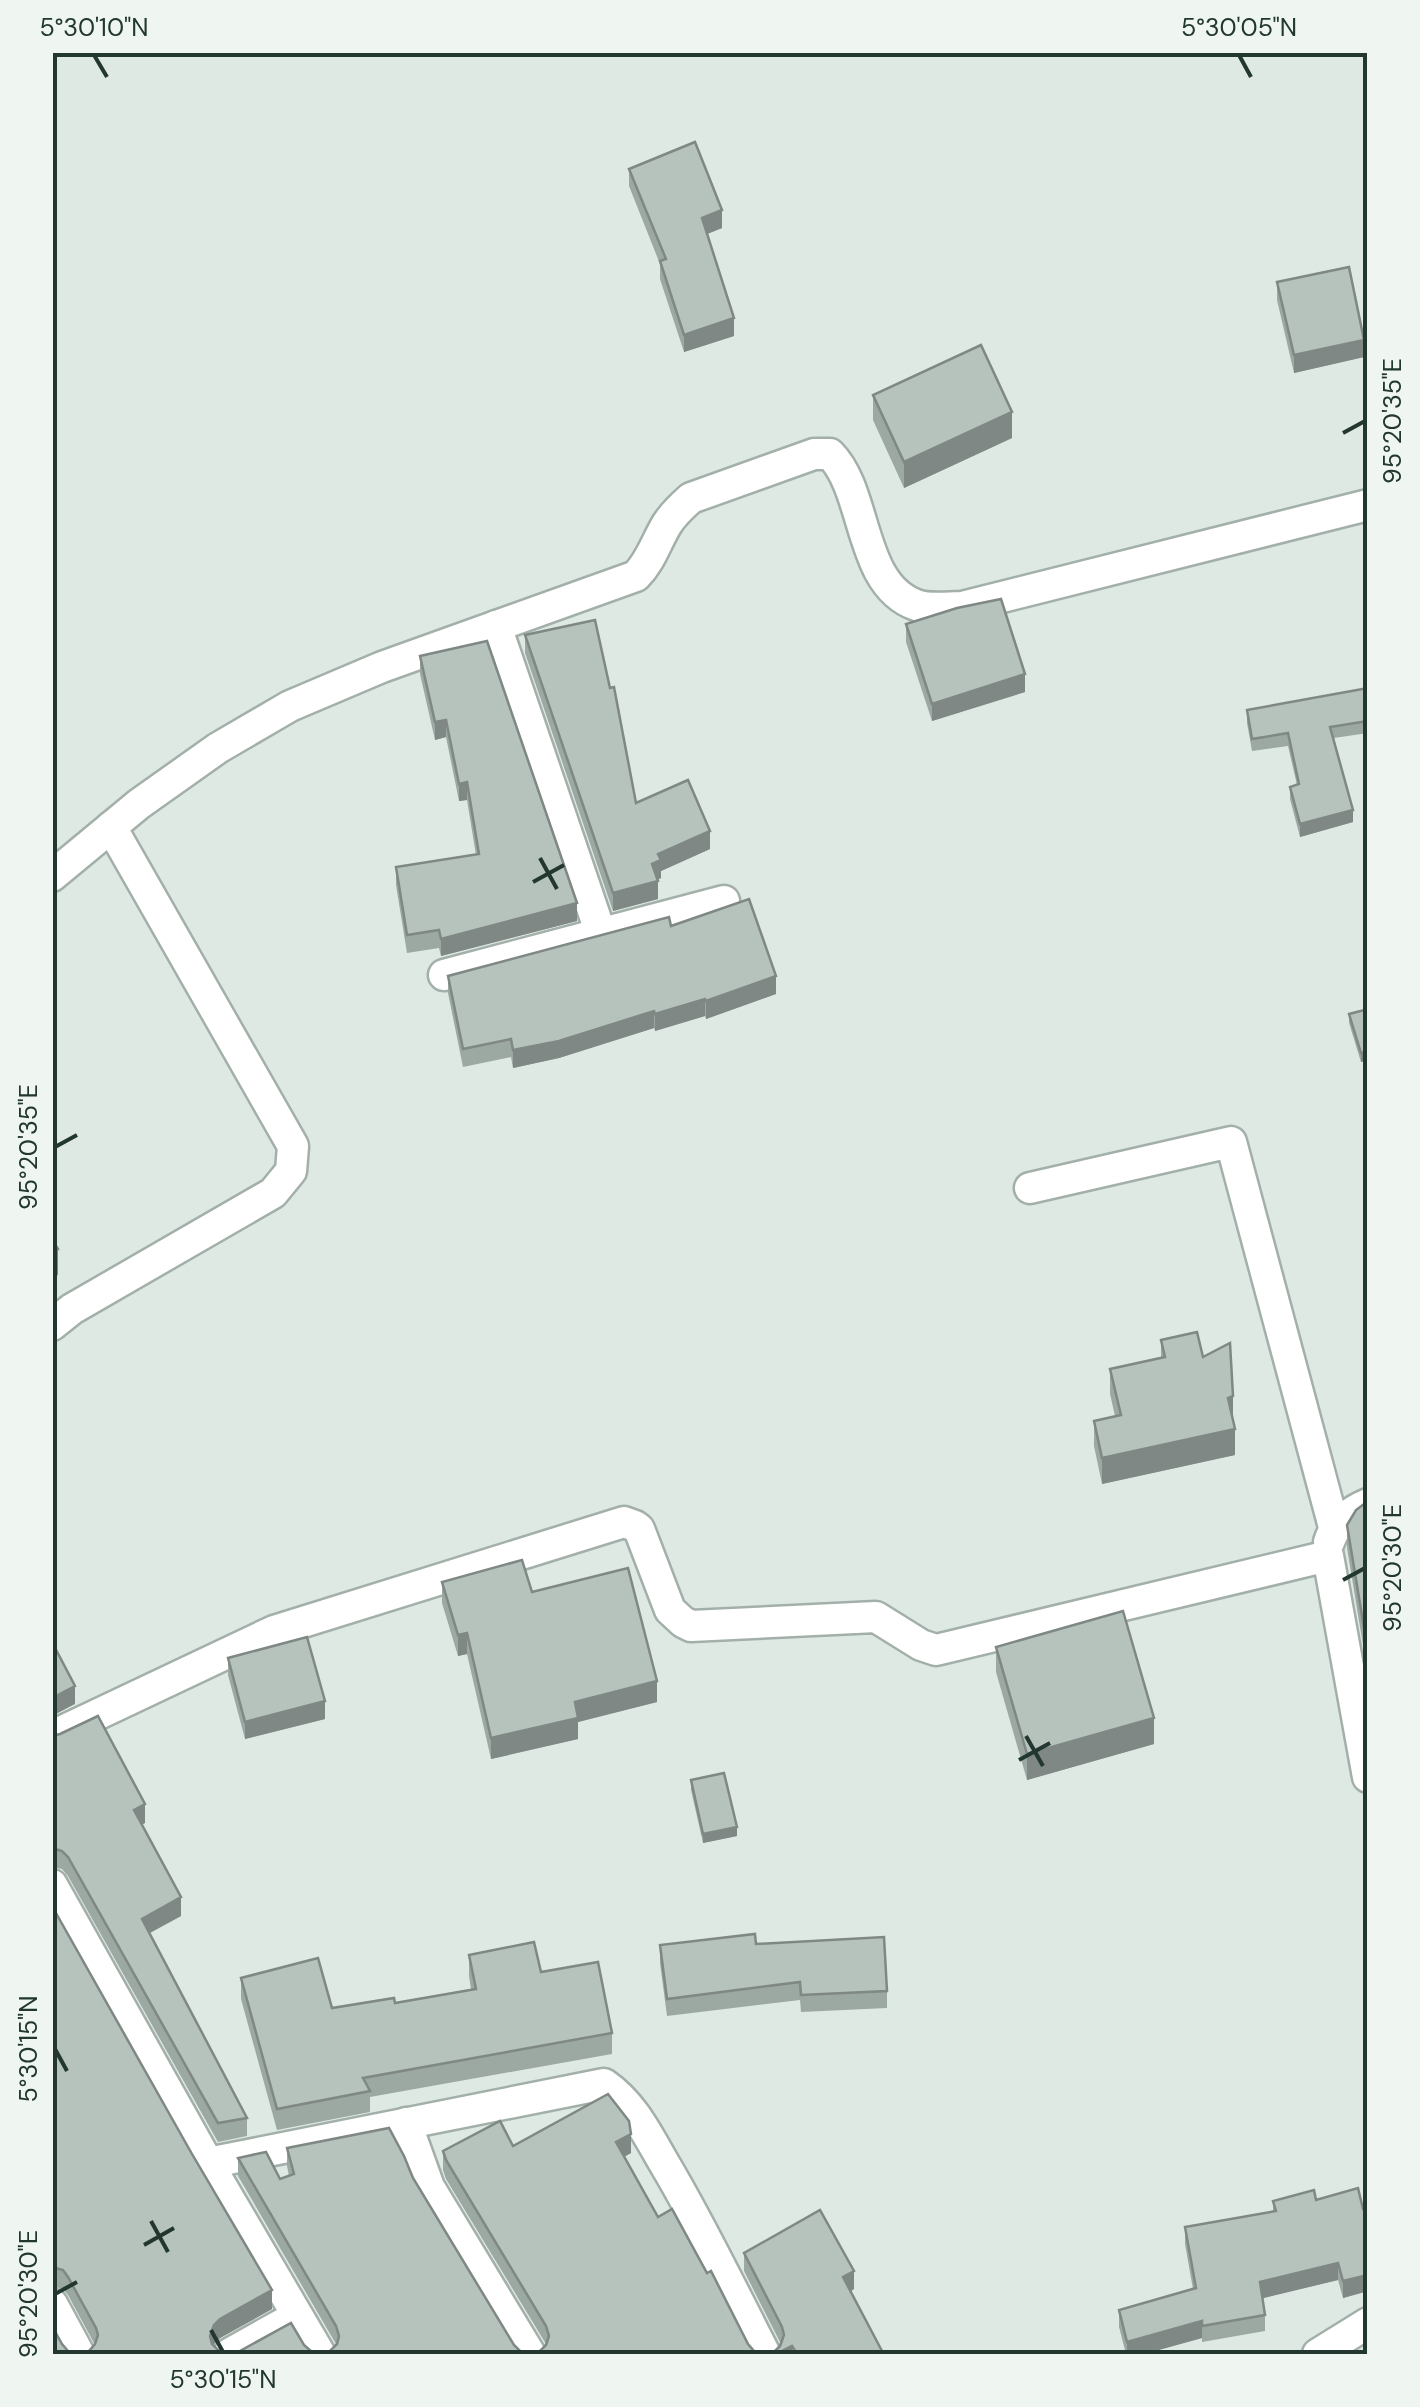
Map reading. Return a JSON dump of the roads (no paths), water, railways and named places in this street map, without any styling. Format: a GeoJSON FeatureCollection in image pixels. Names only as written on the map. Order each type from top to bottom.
{"type":"FeatureCollection","features":[{"type":"Feature","properties":{"kind":"street"},"geometry":{"type":"LineString","coordinates":[[52,876],[138,804],[218,748],[290,706],[382,666],[636,576],[646,566],[668,523],[691,498],[814,454],[830,454],[840,464],[889,587],[917,606],[962,608],[1368,505]]}},
{"type":"Feature","properties":{"kind":"street"},"geometry":{"type":"LineString","coordinates":[[496,626],[601,934]]}},
{"type":"Feature","properties":{"kind":"street"},"geometry":{"type":"LineString","coordinates":[[52,1325],[72,1309],[273,1193],[291,1170],[294,1146],[111,828]]}},
{"type":"Feature","properties":{"kind":"street"},"geometry":{"type":"LineString","coordinates":[[444,975],[724,902]]}},
{"type":"Feature","properties":{"kind":"street"},"geometry":{"type":"LineString","coordinates":[[1030,1188],[1231,1142],[1331,1541],[1368,1777]]}},
{"type":"Feature","properties":{"kind":"street"},"geometry":{"type":"LineString","coordinates":[[52,1736],[274,1632],[624,1522],[639,1529],[670,1610],[691,1626],[876,1617],[936,1650],[1331,1541],[1358,1508],[1368,1504]]}},
{"type":"Feature","properties":{"kind":"street"},"geometry":{"type":"LineString","coordinates":[[52,1885],[320,2354]]}},
{"type":"Feature","properties":{"kind":"street"},"geometry":{"type":"LineString","coordinates":[[208,2163],[604,2084],[620,2095],[650,2139],[765,2354]]}},
{"type":"Feature","properties":{"kind":"street"},"geometry":{"type":"LineString","coordinates":[[406,2122],[429,2186],[530,2354]]}},
{"type":"Feature","properties":{"kind":"street"},"geometry":{"type":"LineString","coordinates":[[52,2304],[80,2354]]}},
{"type":"Feature","properties":{"kind":"street"},"geometry":{"type":"LineString","coordinates":[[229,2354],[298,2316]]}},
{"type":"Feature","properties":{"kind":"street"},"geometry":{"type":"LineString","coordinates":[[1318,2354],[1368,2323]]}}]}
